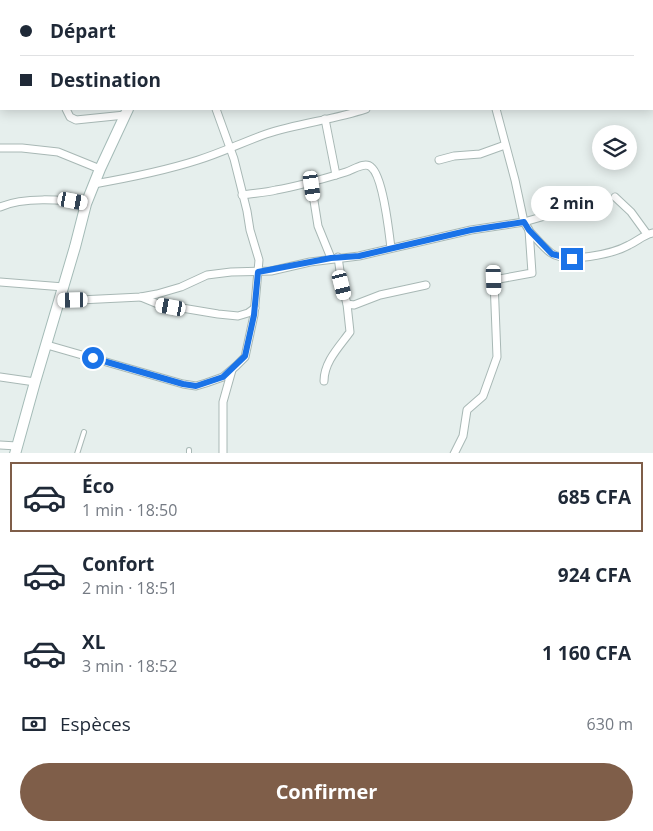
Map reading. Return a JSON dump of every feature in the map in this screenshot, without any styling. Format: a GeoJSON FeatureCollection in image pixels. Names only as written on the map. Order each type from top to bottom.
{"type":"FeatureCollection","features":[{"type":"Feature","properties":{"kind":"main road"},"geometry":{"type":"LineString","coordinates":[[16,450],[64,287],[86,204],[127,112]]}},
{"type":"Feature","properties":{"kind":"street"},"geometry":{"type":"LineString","coordinates":[[66,110],[70,117],[76,120],[127,112]]}},
{"type":"Feature","properties":{"kind":"street"},"geometry":{"type":"LineString","coordinates":[[47,344],[183,384],[196,386],[223,377],[245,356],[255,308],[259,260],[230,148],[216,110]]}},
{"type":"Feature","properties":{"kind":"street"},"geometry":{"type":"LineString","coordinates":[[334,110],[336,117]]}},
{"type":"Feature","properties":{"kind":"street"},"geometry":{"type":"LineString","coordinates":[[94,184],[181,165],[267,134],[363,110]]}},
{"type":"Feature","properties":{"kind":"street"},"geometry":{"type":"LineString","coordinates":[[496,110],[524,222],[529,230],[552,254],[572,259],[609,252],[628,246],[650,234],[631,212],[614,197]]}},
{"type":"Feature","properties":{"kind":"street"},"geometry":{"type":"LineString","coordinates":[[325,119],[336,175]]}},
{"type":"Feature","properties":{"kind":"street"},"geometry":{"type":"LineString","coordinates":[[438,160],[454,156],[480,154],[505,145]]}},
{"type":"Feature","properties":{"kind":"street"},"geometry":{"type":"LineString","coordinates":[[0,148],[22,148],[58,152],[100,169]]}},
{"type":"Feature","properties":{"kind":"street"},"geometry":{"type":"LineString","coordinates":[[242,195],[276,190],[336,175],[360,166],[371,166],[377,176],[388,220],[391,248]]}},
{"type":"Feature","properties":{"kind":"street"},"geometry":{"type":"LineString","coordinates":[[311,182],[318,226],[335,258],[348,304],[350,332],[328,362],[324,381]]}},
{"type":"Feature","properties":{"kind":"street"},"geometry":{"type":"LineString","coordinates":[[0,207],[22,202],[54,201],[86,204]]}},
{"type":"Feature","properties":{"kind":"street"},"geometry":{"type":"LineString","coordinates":[[59,300],[141,297],[181,287],[207,275],[271,271],[335,258],[359,256],[471,230],[524,222],[566,210]]}},
{"type":"Feature","properties":{"kind":"street"},"geometry":{"type":"LineString","coordinates":[[454,453],[463,436],[467,410],[483,396],[497,356],[494,280],[532,273],[529,230]]}},
{"type":"Feature","properties":{"kind":"street"},"geometry":{"type":"LineString","coordinates":[[259,260],[271,271]]}},
{"type":"Feature","properties":{"kind":"street"},"geometry":{"type":"LineString","coordinates":[[0,282],[64,287]]}},
{"type":"Feature","properties":{"kind":"street"},"geometry":{"type":"LineString","coordinates":[[348,304],[354,305],[380,295],[426,285]]}},
{"type":"Feature","properties":{"kind":"street"},"geometry":{"type":"LineString","coordinates":[[141,297],[158,304],[238,316],[248,313],[255,308]]}},
{"type":"Feature","properties":{"kind":"street"},"geometry":{"type":"LineString","coordinates":[[223,453],[223,402],[233,369]]}},
{"type":"Feature","properties":{"kind":"street"},"geometry":{"type":"LineString","coordinates":[[0,377],[35,382]]}},
{"type":"Feature","properties":{"kind":"street"},"geometry":{"type":"LineString","coordinates":[[0,445],[16,450]]}},
{"type":"Feature","properties":{"kind":"lane"},"geometry":{"type":"LineString","coordinates":[[77,453],[84,432]]}},
{"type":"Feature","properties":{"kind":"route"},"geometry":{"type":"LineString","coordinates":[[93,358],[196,386],[223,377],[245,356],[254,315],[258,272],[331,258],[359,256],[471,230],[524,222],[529,230],[552,254],[572,259]]}}]}
